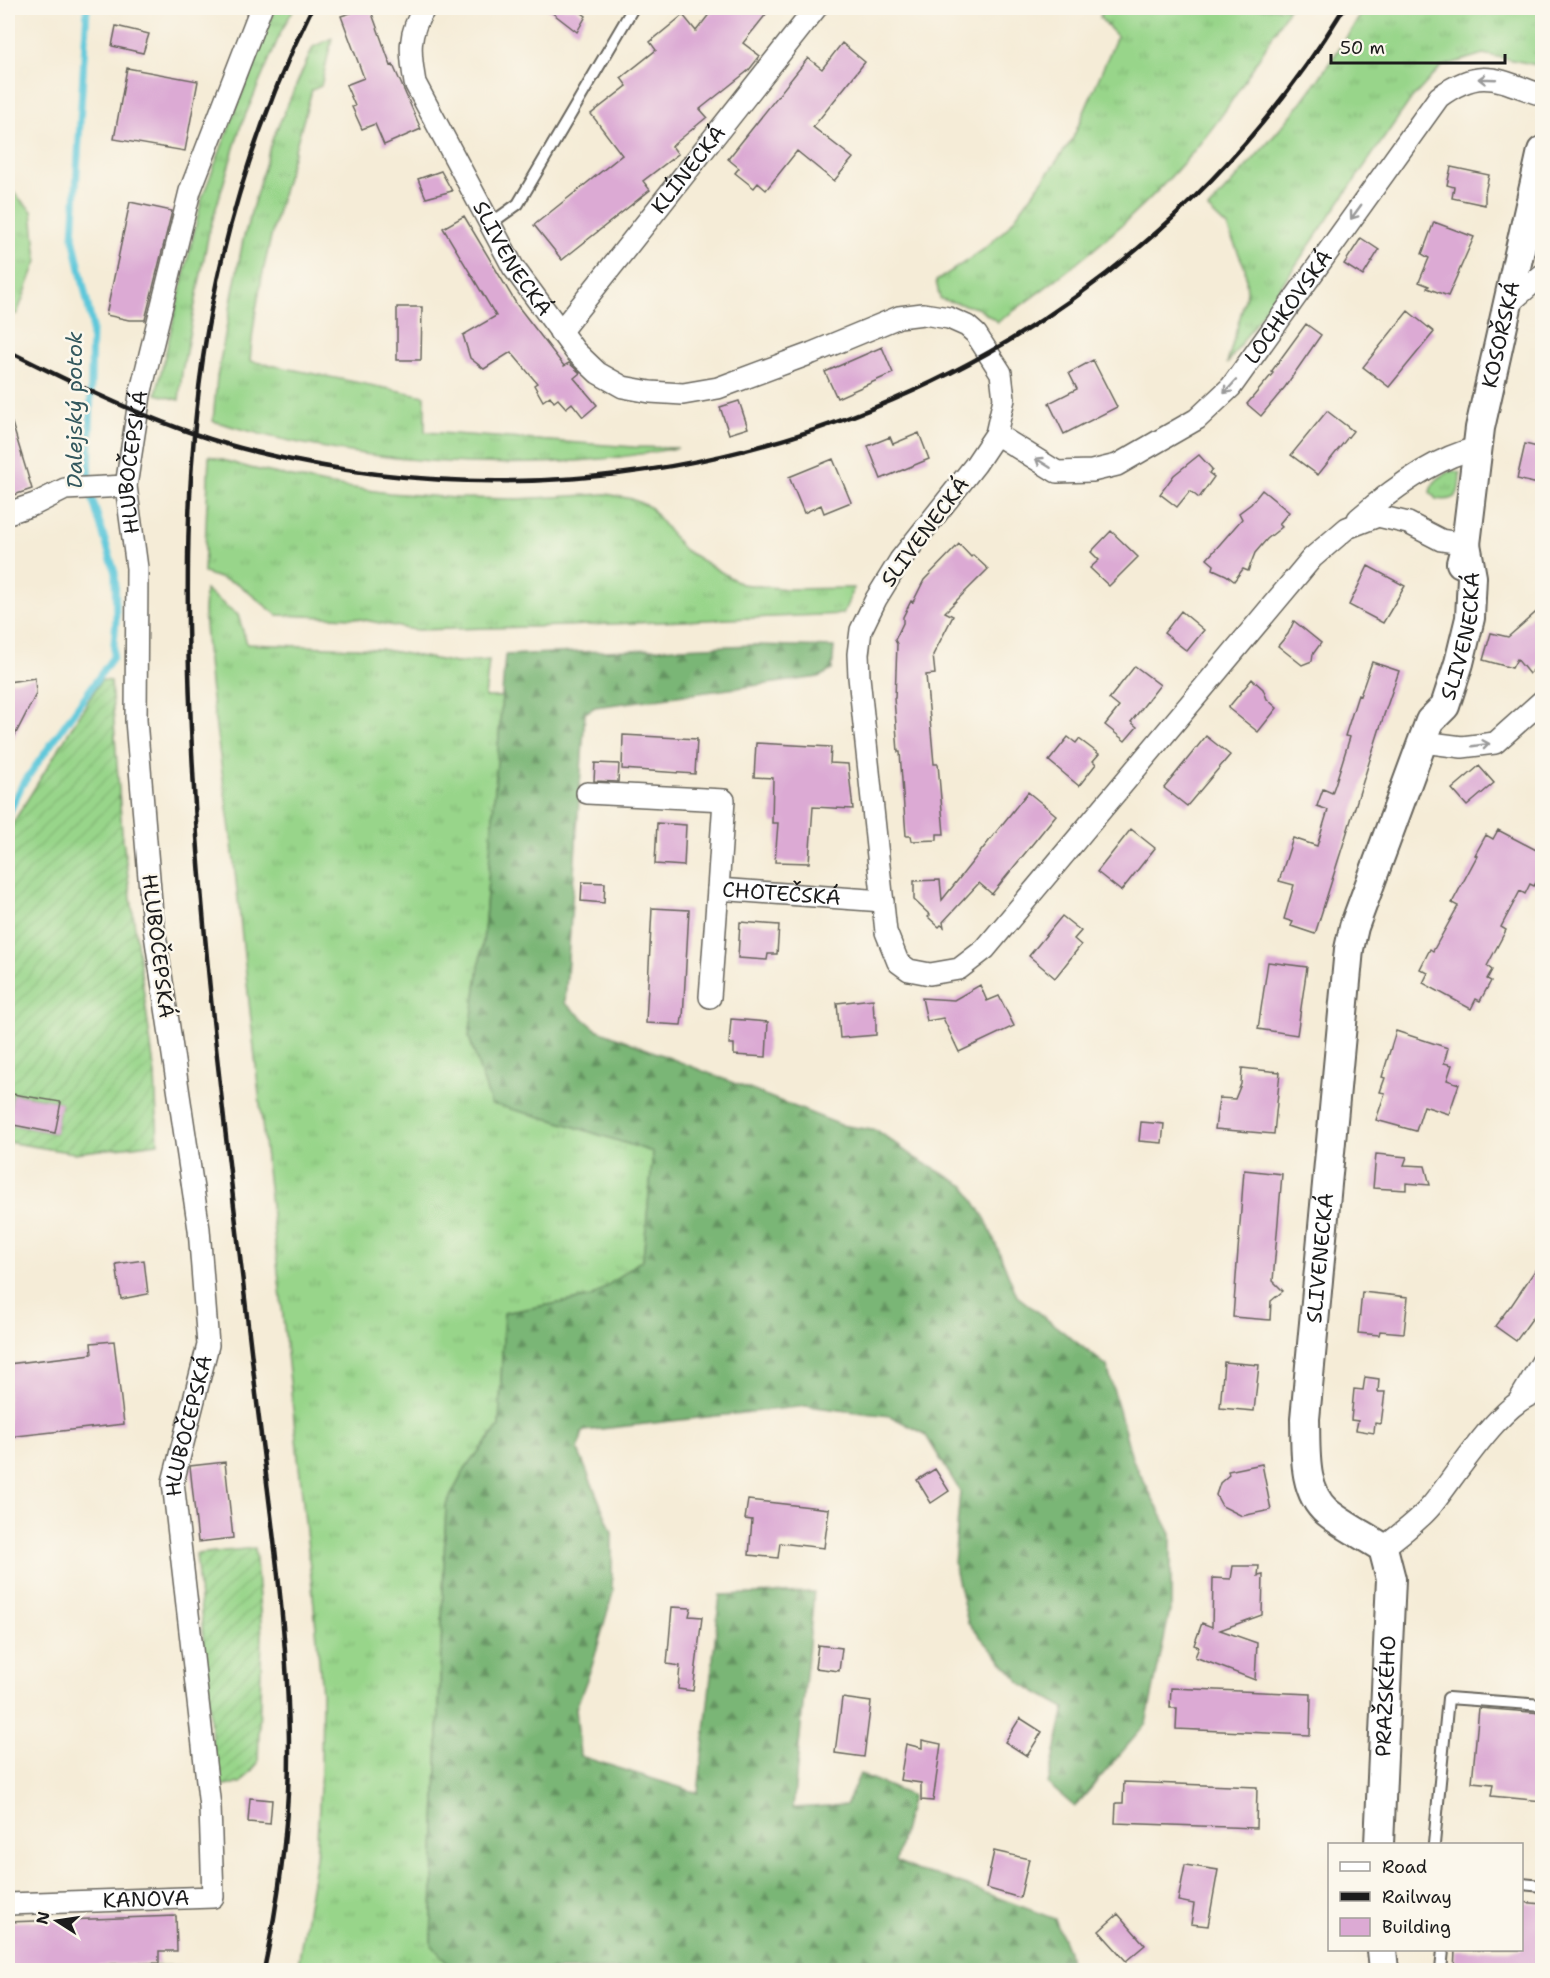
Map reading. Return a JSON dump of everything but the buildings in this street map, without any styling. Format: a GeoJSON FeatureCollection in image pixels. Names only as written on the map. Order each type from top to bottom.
{"type":"FeatureCollection","features":[{"type":"Feature","properties":{"kind":"street","name":"HLUBOČEPSKÁ"},"geometry":{"type":"LineString","coordinates":[[213,1898],[210,1807],[172,1482],[208,1345],[199,1229],[152,914],[136,720],[137,568],[126,486],[140,395],[190,191],[261,8]]}},
{"type":"Feature","properties":{"kind":"street","name":"SLIVENECKÁ"},"geometry":{"type":"LineString","coordinates":[[425,8],[415,25],[410,53],[415,83],[513,267],[560,332],[598,373],[623,387],[650,392],[682,394],[718,388],[899,317],[923,314],[949,318],[967,326],[976,334],[1001,373],[1004,399],[996,434],[976,464],[900,560],[861,630],[858,654],[859,677],[886,932],[898,962],[909,970],[930,974],[959,969],[985,949],[1312,558],[1347,528],[1378,516],[1408,523],[1442,540],[1466,544],[1444,651],[1428,706],[1426,732],[1354,927],[1349,949],[1305,1419],[1310,1484],[1317,1500],[1327,1512],[1383,1548]]}},
{"type":"Feature","properties":{"kind":"street","name":"KLÍNECKÁ"},"geometry":{"type":"LineString","coordinates":[[560,332],[816,8]]}},
{"type":"Feature","properties":{"kind":"street","name":"LOCHKOVSKÁ"},"geometry":{"type":"LineString","coordinates":[[996,434],[1057,472],[1092,471],[1117,465],[1197,419],[1231,387],[1439,97],[1456,84],[1481,77],[1499,80],[1542,95]]}},
{"type":"Feature","properties":{"kind":"street","name":"KOSOŘSKÁ"},"geometry":{"type":"LineString","coordinates":[[1466,544],[1480,428],[1506,306],[1538,200],[1542,151]]}},
{"type":"Feature","properties":{"kind":"street"},"geometry":{"type":"LineString","coordinates":[[1506,306],[1542,275]]}},
{"type":"Feature","properties":{"kind":"street"},"geometry":{"type":"LineString","coordinates":[[1347,528],[1383,498],[1433,466],[1458,452],[1477,447]]}},
{"type":"Feature","properties":{"kind":"street"},"geometry":{"type":"LineString","coordinates":[[8,513],[35,504],[65,489],[126,486]]}},
{"type":"Feature","properties":{"kind":"street"},"geometry":{"type":"LineString","coordinates":[[1426,732],[1461,747],[1495,742],[1542,701]]}},
{"type":"Feature","properties":{"kind":"street"},"geometry":{"type":"LineString","coordinates":[[587,793],[724,800],[718,889]]}},
{"type":"Feature","properties":{"kind":"street","name":"CHOTEČSKÁ"},"geometry":{"type":"LineString","coordinates":[[710,997],[718,889],[883,901]]}},
{"type":"Feature","properties":{"kind":"street"},"geometry":{"type":"LineString","coordinates":[[1519,1401],[1542,1362]]}},
{"type":"Feature","properties":{"kind":"street"},"geometry":{"type":"LineString","coordinates":[[1383,1548],[1413,1525],[1431,1506],[1497,1420],[1519,1401],[1542,1392]]}},
{"type":"Feature","properties":{"kind":"street","name":"PRAŽSKÉHO"},"geometry":{"type":"LineString","coordinates":[[1379,1843],[1391,1580],[1383,1548]]}},
{"type":"Feature","properties":{"kind":"street","name":"KANOVA"},"geometry":{"type":"LineString","coordinates":[[8,1904],[213,1898]]}},
{"type":"Feature","properties":{"kind":"street"},"geometry":{"type":"LineString","coordinates":[[1382,1951],[1384,1971]]}},
{"type":"Feature","properties":{"kind":"lane"},"geometry":{"type":"LineString","coordinates":[[490,224],[518,204],[633,8]]}},
{"type":"Feature","properties":{"kind":"lane"},"geometry":{"type":"LineString","coordinates":[[1434,1843],[1448,1698],[1542,1705]]}},
{"type":"Feature","properties":{"kind":"lane"},"geometry":{"type":"LineString","coordinates":[[1523,1884],[1542,1886]]}},
{"type":"Feature","properties":{"kind":"lane"},"geometry":{"type":"LineString","coordinates":[[1441,1971],[1443,1951]]}},
{"type":"Feature","properties":{"kind":"green space"},"geometry":{"type":"Polygon","coordinates":[[[275,8],[294,8],[281,32],[240,128],[209,232],[182,372],[179,400],[156,394],[202,198],[275,8]]]}},
{"type":"Feature","properties":{"kind":"green space"},"geometry":{"type":"Polygon","coordinates":[[[1102,8],[1289,8],[1236,95],[1216,123],[1168,180],[1087,255],[998,322],[977,308],[940,299],[936,281],[983,250],[1009,226],[1072,140],[1117,36],[1100,18],[1102,8]]]}},
{"type":"Feature","properties":{"kind":"green space"},"geometry":{"type":"Polygon","coordinates":[[[1365,8],[1542,8],[1542,39],[1537,65],[1483,54],[1441,67],[1409,102],[1227,364],[1247,292],[1245,268],[1227,227],[1208,209],[1297,108],[1365,8]]]}},
{"type":"Feature","properties":{"kind":"green space"},"geometry":{"type":"Polygon","coordinates":[[[332,38],[321,86],[312,90],[274,224],[259,292],[250,361],[425,396],[425,432],[678,448],[630,456],[552,462],[454,462],[405,459],[308,445],[213,421],[217,377],[243,240],[272,140],[313,47],[332,38]]]}},
{"type":"Feature","properties":{"kind":"green space"},"geometry":{"type":"Polygon","coordinates":[[[8,187],[32,211],[37,261],[17,314],[8,314],[8,187]]]}},
{"type":"Feature","properties":{"kind":"green space"},"geometry":{"type":"Polygon","coordinates":[[[209,456],[250,468],[325,484],[389,493],[456,498],[518,499],[606,494],[632,499],[650,507],[683,549],[741,584],[787,589],[854,588],[843,614],[414,630],[355,618],[277,615],[238,584],[204,573],[209,456]]]}},
{"type":"Feature","properties":{"kind":"green space"},"geometry":{"type":"Polygon","coordinates":[[[1451,471],[1460,473],[1457,495],[1444,500],[1436,499],[1430,492],[1433,485],[1440,477],[1451,471]]]}},
{"type":"Feature","properties":{"kind":"green space"},"geometry":{"type":"Polygon","coordinates":[[[205,590],[238,615],[247,644],[380,649],[456,663],[489,660],[485,697],[502,697],[484,933],[469,1037],[491,1103],[653,1152],[643,1259],[592,1297],[504,1313],[499,1427],[466,1467],[446,1505],[431,1943],[453,1970],[297,1970],[316,1858],[322,1693],[232,844],[210,684],[204,613],[205,590]]]}},
{"type":"Feature","properties":{"kind":"green space"},"geometry":{"type":"Polygon","coordinates":[[[754,645],[834,647],[832,670],[819,677],[595,707],[585,713],[565,1003],[596,1029],[841,1125],[878,1131],[915,1158],[965,1186],[986,1220],[1017,1296],[1107,1366],[1132,1458],[1171,1534],[1171,1606],[1146,1724],[1075,1807],[1048,1784],[1065,1708],[1022,1684],[968,1623],[954,1564],[960,1491],[925,1434],[890,1416],[806,1406],[583,1431],[578,1450],[612,1532],[612,1588],[614,1589],[592,1666],[576,1708],[580,1756],[698,1793],[720,1595],[814,1592],[793,1808],[846,1805],[860,1774],[912,1796],[896,1861],[918,1871],[940,1876],[1055,1919],[1068,1951],[1071,1970],[453,1970],[431,1944],[446,1505],[466,1467],[499,1427],[504,1313],[592,1297],[643,1259],[653,1152],[553,1120],[491,1104],[469,1037],[484,933],[505,655],[754,645]]]}},
{"type":"Feature","properties":{"kind":"green space"},"geometry":{"type":"Polygon","coordinates":[[[101,680],[111,681],[122,832],[155,1075],[158,1143],[74,1153],[8,1142],[8,1124],[55,1133],[61,1102],[14,1094],[8,1122],[8,831],[101,680]]]}},
{"type":"Feature","properties":{"kind":"green space"},"geometry":{"type":"Polygon","coordinates":[[[255,1548],[262,1636],[258,1763],[241,1783],[216,1786],[196,1554],[255,1548]]]}},
{"type":"Feature","properties":{"kind":"green space"},"geometry":{"type":"Polygon","coordinates":[[[181,1966],[181,1970],[8,1970],[8,1968],[181,1966]]]}},
{"type":"Feature","properties":{"kind":"waterway","name":"Dalejský potok"},"geometry":{"type":"LineString","coordinates":[[8,815],[22,785],[113,657],[116,619],[115,573],[89,488],[92,324],[73,237],[87,8]]}},
{"type":"Feature","properties":{"kind":"railway"},"geometry":{"type":"LineString","coordinates":[[264,1970],[279,1889],[289,1780],[286,1663],[278,1573],[227,1145],[201,895],[189,676],[189,518],[202,362],[219,271],[251,155],[279,81],[312,8]]}},
{"type":"Feature","properties":{"kind":"railway"},"geometry":{"type":"LineString","coordinates":[[8,351],[129,409],[224,443],[256,452],[415,478],[572,478],[726,455],[873,408],[1011,339],[1138,249],[1249,138],[1344,8]]}}]}
